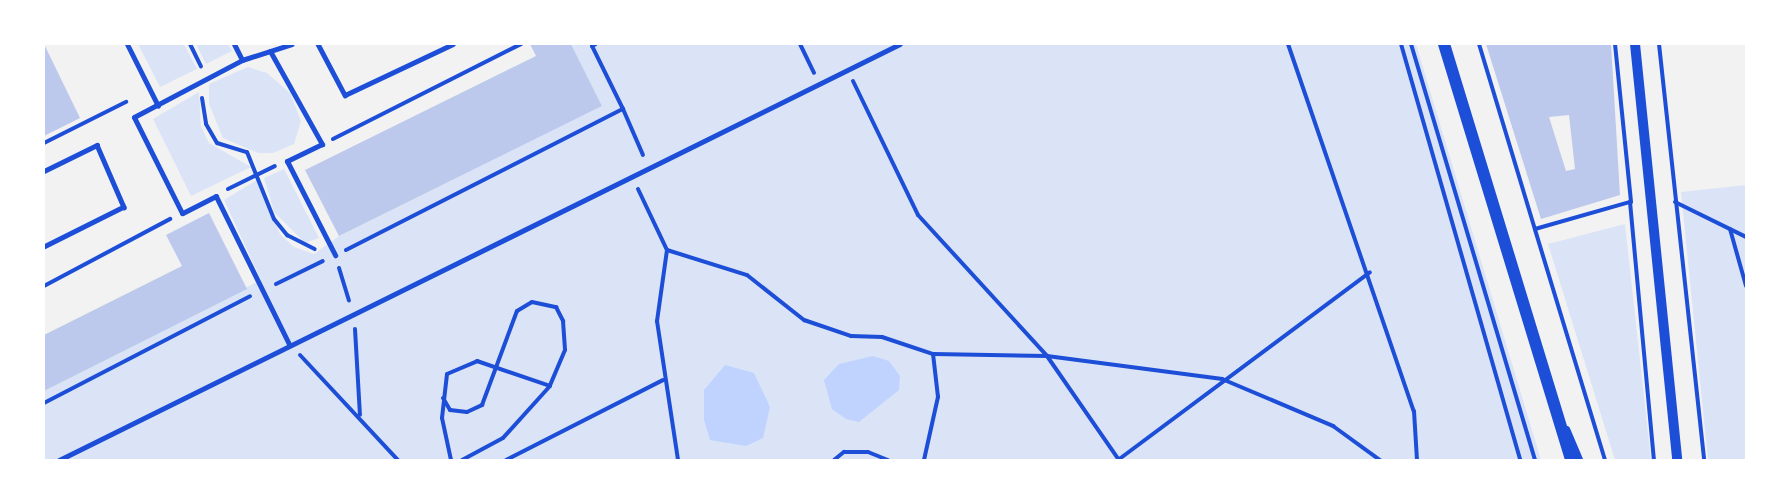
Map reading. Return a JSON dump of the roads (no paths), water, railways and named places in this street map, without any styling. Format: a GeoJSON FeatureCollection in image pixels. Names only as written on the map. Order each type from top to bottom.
{"type":"FeatureCollection","features":[{"type":"Feature","properties":{"kind":"main road"},"geometry":{"type":"LineString","coordinates":[[1444,44],[1571,460]]}},
{"type":"Feature","properties":{"kind":"street"},"geometry":{"type":"LineString","coordinates":[[127,44],[158,106]]}},
{"type":"Feature","properties":{"kind":"street"},"geometry":{"type":"LineString","coordinates":[[234,44],[242,60]]}},
{"type":"Feature","properties":{"kind":"street"},"geometry":{"type":"LineString","coordinates":[[289,344],[216,195],[182,213],[134,117],[242,60],[292,44]]}},
{"type":"Feature","properties":{"kind":"street"},"geometry":{"type":"LineString","coordinates":[[59,460],[289,344],[354,315],[900,44]]}},
{"type":"Feature","properties":{"kind":"street"},"geometry":{"type":"LineString","coordinates":[[1635,44],[1677,460]]}},
{"type":"Feature","properties":{"kind":"street"},"geometry":{"type":"LineString","coordinates":[[270,51],[322,144],[286,161],[335,255]]}},
{"type":"Feature","properties":{"kind":"street"},"geometry":{"type":"LineString","coordinates":[[1553,396],[1580,460]]}},
{"type":"Feature","properties":{"kind":"lane"},"geometry":{"type":"LineString","coordinates":[[318,44],[345,95],[453,44]]}},
{"type":"Feature","properties":{"kind":"lane"},"geometry":{"type":"LineString","coordinates":[[44,171],[97,145],[124,207],[44,247]]}},
{"type":"Feature","properties":{"kind":"water"},"geometry":{"type":"Polygon","coordinates":[[[873,356],[889,361],[900,376],[899,390],[859,422],[846,419],[832,409],[824,380],[839,364],[873,356]]]}},
{"type":"Feature","properties":{"kind":"water"},"geometry":{"type":"Polygon","coordinates":[[[725,365],[754,373],[770,407],[763,438],[746,446],[710,440],[704,420],[704,390],[725,365]]]}}]}
